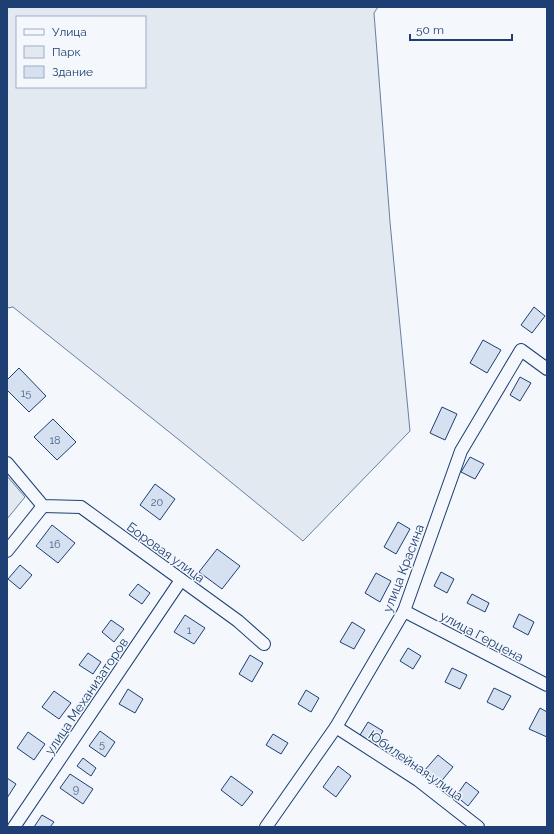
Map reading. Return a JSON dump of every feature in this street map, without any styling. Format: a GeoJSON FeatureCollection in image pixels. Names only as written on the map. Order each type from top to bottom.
{"type":"FeatureCollection","features":[{"type":"Feature","properties":{"kind":"street","name":"улица Красина"},"geometry":{"type":"LineString","coordinates":[[266,827],[336,727],[404,611],[461,451],[521,350],[547,369]]}},
{"type":"Feature","properties":{"kind":"street"},"geometry":{"type":"LineString","coordinates":[[7,462],[43,506],[7,551]]}},
{"type":"Feature","properties":{"kind":"street","name":"Боровая улица"},"geometry":{"type":"LineString","coordinates":[[43,506],[81,507],[238,621],[264,644]]}},
{"type":"Feature","properties":{"kind":"street","name":"улица Механизаторов"},"geometry":{"type":"LineString","coordinates":[[14,827],[181,580]]}},
{"type":"Feature","properties":{"kind":"street","name":"улица Герцена"},"geometry":{"type":"LineString","coordinates":[[404,611],[547,686]]}},
{"type":"Feature","properties":{"kind":"street","name":"Юбилейная улица"},"geometry":{"type":"LineString","coordinates":[[336,727],[418,780],[478,827]]}},
{"type":"Feature","properties":{"kind":"green space"},"geometry":{"type":"Polygon","coordinates":[[[7,7],[378,7],[374,13],[390,222],[410,431],[303,541],[13,307],[7,308],[7,7]]]}},
{"type":"Feature","properties":{"kind":"green space"},"geometry":{"type":"Polygon","coordinates":[[[7,476],[25,497],[7,519],[7,476]]]}},
{"type":"Feature","properties":{"kind":"building"},"geometry":{"type":"Polygon","coordinates":[[[534,307],[545,316],[532,333],[521,325],[534,307]]]}},
{"type":"Feature","properties":{"kind":"building"},"geometry":{"type":"Polygon","coordinates":[[[483,340],[501,350],[487,373],[470,363],[483,340]]]}},
{"type":"Feature","properties":{"kind":"building"},"geometry":{"type":"Polygon","coordinates":[[[19,368],[46,396],[29,412],[7,390],[7,380],[19,368]]]}},
{"type":"Feature","properties":{"kind":"building"},"geometry":{"type":"Polygon","coordinates":[[[520,377],[531,383],[520,401],[510,395],[520,377]]]}},
{"type":"Feature","properties":{"kind":"building"},"geometry":{"type":"Polygon","coordinates":[[[442,407],[457,414],[445,440],[430,433],[442,407]]]}},
{"type":"Feature","properties":{"kind":"building"},"geometry":{"type":"Polygon","coordinates":[[[53,419],[76,442],[57,460],[34,437],[53,419]]]}},
{"type":"Feature","properties":{"kind":"building"},"geometry":{"type":"Polygon","coordinates":[[[470,457],[484,464],[475,479],[461,472],[470,457]]]}},
{"type":"Feature","properties":{"kind":"building"},"geometry":{"type":"Polygon","coordinates":[[[155,484],[175,499],[160,520],[140,505],[155,484]]]}},
{"type":"Feature","properties":{"kind":"building"},"geometry":{"type":"Polygon","coordinates":[[[398,522],[410,529],[396,554],[384,547],[398,522]]]}},
{"type":"Feature","properties":{"kind":"building"},"geometry":{"type":"Polygon","coordinates":[[[52,525],[75,543],[58,563],[36,546],[52,525]]]}},
{"type":"Feature","properties":{"kind":"building"},"geometry":{"type":"Polygon","coordinates":[[[217,549],[240,566],[222,589],[199,572],[217,549]]]}},
{"type":"Feature","properties":{"kind":"building"},"geometry":{"type":"Polygon","coordinates":[[[20,565],[32,575],[20,589],[8,579],[20,565]]]}},
{"type":"Feature","properties":{"kind":"building"},"geometry":{"type":"Polygon","coordinates":[[[441,572],[454,579],[447,593],[434,586],[441,572]]]}},
{"type":"Feature","properties":{"kind":"building"},"geometry":{"type":"Polygon","coordinates":[[[376,573],[391,581],[380,602],[365,593],[376,573]]]}},
{"type":"Feature","properties":{"kind":"building"},"geometry":{"type":"Polygon","coordinates":[[[138,584],[150,593],[142,604],[129,595],[138,584]]]}},
{"type":"Feature","properties":{"kind":"building"},"geometry":{"type":"Polygon","coordinates":[[[472,594],[489,603],[485,612],[467,603],[472,594]]]}},
{"type":"Feature","properties":{"kind":"building"},"geometry":{"type":"Polygon","coordinates":[[[519,614],[534,622],[528,635],[513,627],[519,614]]]}},
{"type":"Feature","properties":{"kind":"building"},"geometry":{"type":"Polygon","coordinates":[[[185,615],[205,628],[194,644],[174,632],[185,615]]]}},
{"type":"Feature","properties":{"kind":"building"},"geometry":{"type":"Polygon","coordinates":[[[111,620],[124,629],[114,642],[102,632],[111,620]]]}},
{"type":"Feature","properties":{"kind":"building"},"geometry":{"type":"Polygon","coordinates":[[[352,622],[365,630],[354,649],[340,642],[352,622]]]}},
{"type":"Feature","properties":{"kind":"building"},"geometry":{"type":"Polygon","coordinates":[[[408,648],[421,656],[413,669],[400,661],[408,648]]]}},
{"type":"Feature","properties":{"kind":"building"},"geometry":{"type":"Polygon","coordinates":[[[88,653],[101,662],[93,674],[79,665],[88,653]]]}},
{"type":"Feature","properties":{"kind":"building"},"geometry":{"type":"Polygon","coordinates":[[[250,655],[263,663],[252,682],[239,674],[250,655]]]}},
{"type":"Feature","properties":{"kind":"building"},"geometry":{"type":"Polygon","coordinates":[[[452,668],[467,675],[460,689],[445,682],[452,668]]]}},
{"type":"Feature","properties":{"kind":"building"},"geometry":{"type":"Polygon","coordinates":[[[494,688],[511,696],[503,710],[487,702],[494,688]]]}},
{"type":"Feature","properties":{"kind":"building"},"geometry":{"type":"Polygon","coordinates":[[[128,689],[143,699],[135,713],[119,704],[128,689]]]}},
{"type":"Feature","properties":{"kind":"building"},"geometry":{"type":"Polygon","coordinates":[[[306,690],[319,698],[311,712],[298,704],[306,690]]]}},
{"type":"Feature","properties":{"kind":"building"},"geometry":{"type":"Polygon","coordinates":[[[54,691],[71,703],[59,719],[42,707],[54,691]]]}},
{"type":"Feature","properties":{"kind":"building"},"geometry":{"type":"Polygon","coordinates":[[[540,708],[547,712],[547,737],[529,729],[540,708]]]}},
{"type":"Feature","properties":{"kind":"building"},"geometry":{"type":"Polygon","coordinates":[[[368,722],[383,731],[375,745],[360,735],[368,722]]]}},
{"type":"Feature","properties":{"kind":"building"},"geometry":{"type":"Polygon","coordinates":[[[100,731],[115,742],[105,757],[89,746],[100,731]]]}},
{"type":"Feature","properties":{"kind":"building"},"geometry":{"type":"Polygon","coordinates":[[[28,732],[45,744],[34,760],[17,748],[28,732]]]}},
{"type":"Feature","properties":{"kind":"building"},"geometry":{"type":"Polygon","coordinates":[[[273,734],[288,743],[281,754],[266,745],[273,734]]]}},
{"type":"Feature","properties":{"kind":"building"},"geometry":{"type":"Polygon","coordinates":[[[438,755],[453,767],[439,784],[424,771],[438,755]]]}},
{"type":"Feature","properties":{"kind":"building"},"geometry":{"type":"Polygon","coordinates":[[[83,758],[96,768],[91,776],[77,766],[83,758]]]}},
{"type":"Feature","properties":{"kind":"building"},"geometry":{"type":"Polygon","coordinates":[[[338,766],[351,776],[336,797],[323,787],[338,766]]]}},
{"type":"Feature","properties":{"kind":"building"},"geometry":{"type":"Polygon","coordinates":[[[70,774],[93,789],[83,804],[60,788],[70,774]]]}},
{"type":"Feature","properties":{"kind":"building"},"geometry":{"type":"Polygon","coordinates":[[[231,776],[253,792],[242,806],[221,790],[231,776]]]}},
{"type":"Feature","properties":{"kind":"building"},"geometry":{"type":"Polygon","coordinates":[[[7,778],[16,784],[7,798],[7,778]]]}},
{"type":"Feature","properties":{"kind":"building"},"geometry":{"type":"Polygon","coordinates":[[[466,782],[479,792],[468,806],[456,796],[466,782]]]}},
{"type":"Feature","properties":{"kind":"building"},"geometry":{"type":"Polygon","coordinates":[[[42,815],[54,822],[50,827],[34,827],[42,815]]]}}]}
